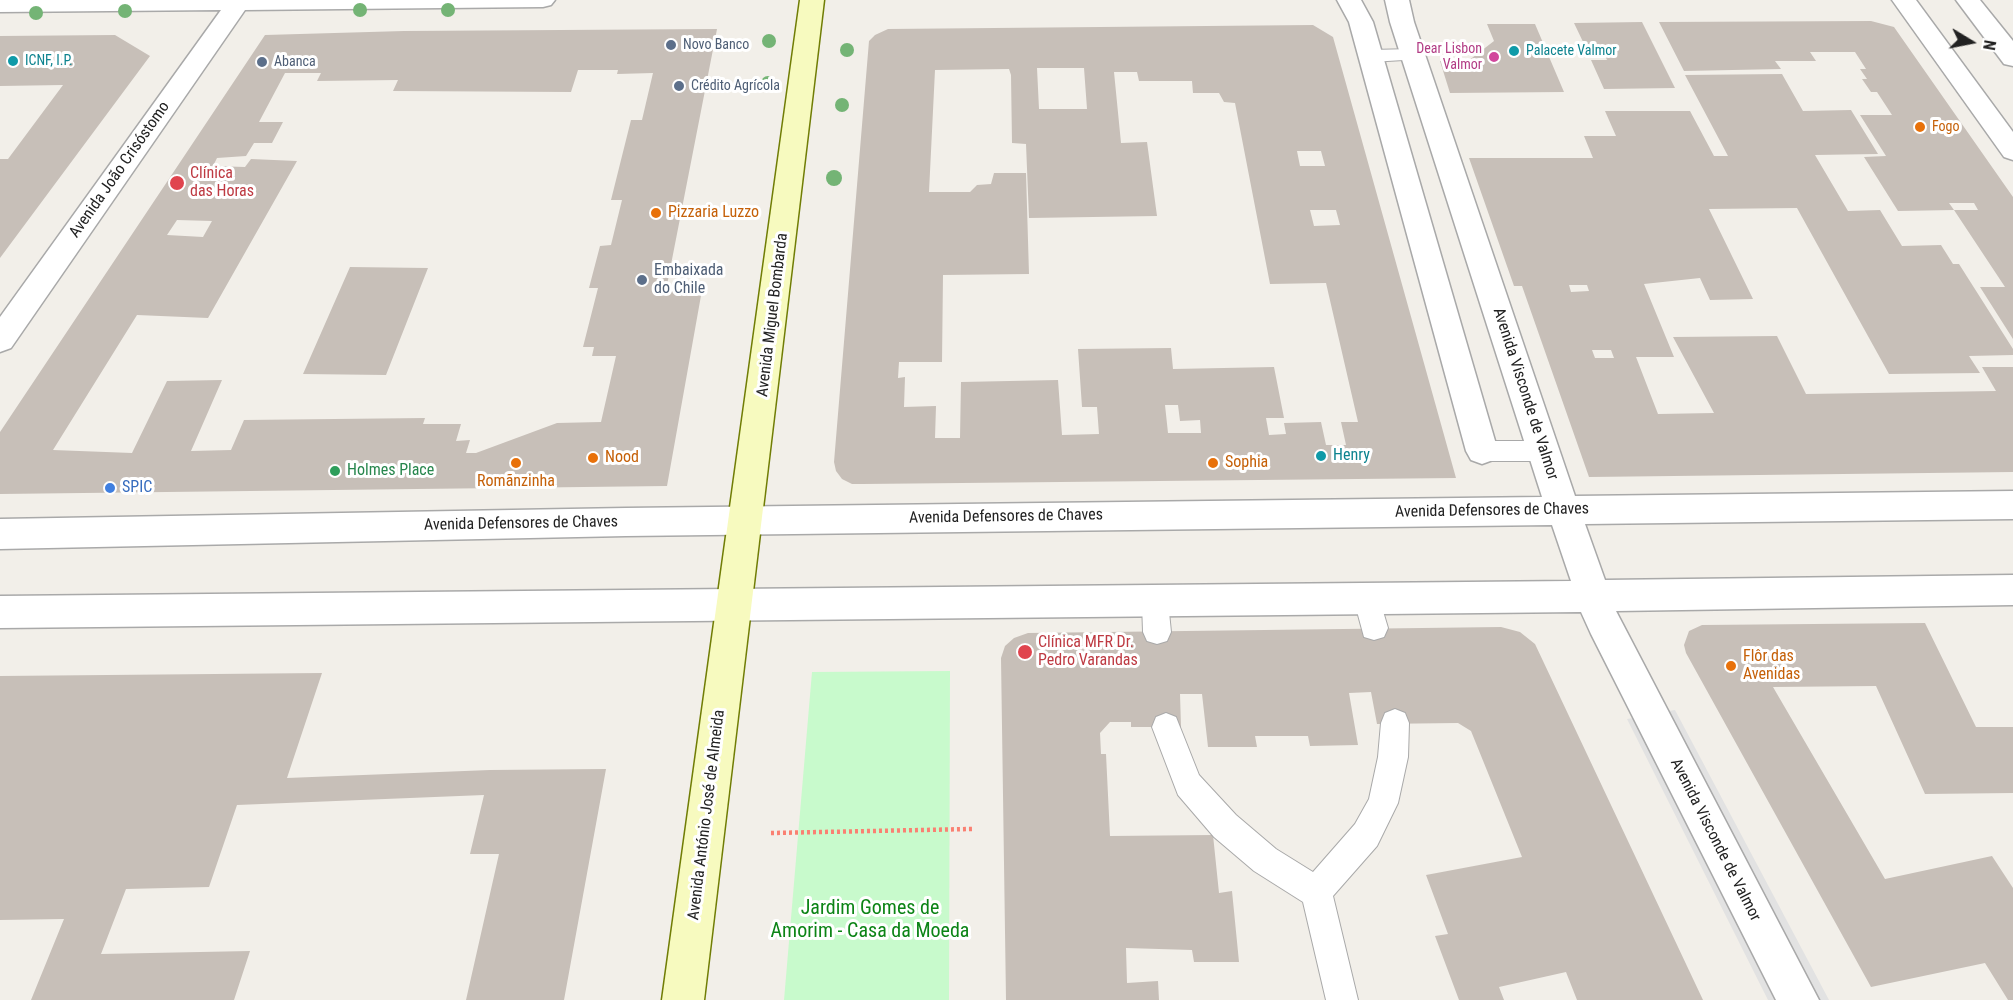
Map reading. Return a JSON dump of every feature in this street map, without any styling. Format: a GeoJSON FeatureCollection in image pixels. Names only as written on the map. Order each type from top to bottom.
{"type":"FeatureCollection","features":[{"type":"Feature","properties":{"kind":"street"},"geometry":{"type":"LineString","coordinates":[[0,5],[543,0]]}},
{"type":"Feature","properties":{"kind":"street","name":"Avenida Miguel Bombarda"},"geometry":{"type":"LineString","coordinates":[[733,618],[812,0]]}},
{"type":"Feature","properties":{"kind":"street"},"geometry":{"type":"LineString","coordinates":[[1349,0],[1361,22],[1482,451]]}},
{"type":"Feature","properties":{"kind":"street","name":"Avenida Visconde de Valmor"},"geometry":{"type":"LineString","coordinates":[[1397,0],[1413,55],[1603,623],[1798,1000]]}},
{"type":"Feature","properties":{"kind":"street"},"geometry":{"type":"LineString","coordinates":[[1904,0],[2013,151]]}},
{"type":"Feature","properties":{"kind":"street"},"geometry":{"type":"LineString","coordinates":[[1968,0],[2013,58]]}},
{"type":"Feature","properties":{"kind":"street","name":"Avenida João Crisóstomo"},"geometry":{"type":"LineString","coordinates":[[0,340],[239,1]]}},
{"type":"Feature","properties":{"kind":"street","name":"Avenida Defensores de Chaves"},"geometry":{"type":"LineString","coordinates":[[0,534],[746,520],[2013,505]]}},
{"type":"Feature","properties":{"kind":"street"},"geometry":{"type":"LineString","coordinates":[[0,612],[733,618],[1156,617],[1370,614],[1594,596],[2013,590]]}},
{"type":"Feature","properties":{"kind":"street","name":"Avenida António José de Almeida"},"geometry":{"type":"LineString","coordinates":[[683,1000],[733,618]]}},
{"type":"Feature","properties":{"kind":"lane"},"geometry":{"type":"LineString","coordinates":[[1371,56],[1413,55]]}},
{"type":"Feature","properties":{"kind":"lane"},"geometry":{"type":"LineString","coordinates":[[1482,451],[1544,451]]}},
{"type":"Feature","properties":{"kind":"lane"},"geometry":{"type":"LineString","coordinates":[[1316,892],[1366,836],[1383,803],[1393,757],[1395,723]]}},
{"type":"Feature","properties":{"kind":"lane"},"geometry":{"type":"LineString","coordinates":[[1166,727],[1188,785],[1210,810],[1265,860],[1316,892],[1342,1000]]}},
{"type":"Feature","properties":{"kind":"path"},"geometry":{"type":"LineString","coordinates":[[771,833],[972,829]]}},
{"type":"Feature","properties":{"kind":"green space","name":"Jardim Gomes de Amorim - Casa da Moeda"},"geometry":{"type":"Polygon","coordinates":[[[950,671],[949,1000],[784,1000],[812,672],[950,671]]]}},
{"type":"Feature","properties":{"kind":"shaded area"},"geometry":{"type":"Polygon","coordinates":[[[1675,710],[1829,1000],[1812,1000],[1662,712],[1675,710]]]}},
{"type":"Feature","properties":{"kind":"shaded area"},"geometry":{"type":"Polygon","coordinates":[[[1639,717],[1784,1000],[1768,1000],[1627,719],[1639,717]]]}},
{"type":"Feature","properties":{"kind":"building"},"geometry":{"type":"Polygon","coordinates":[[[1871,21],[1894,27],[2013,197],[2013,339],[1980,287],[2005,287],[1954,210],[1898,211],[1864,157],[1886,156],[1860,115],[1892,115],[1877,92],[1871,92],[1862,79],[1867,79],[1860,69],[1866,69],[1855,52],[1810,52],[1816,61],[1775,61],[1781,69],[1684,71],[1659,22],[1871,21]],[[1949,203],[1954,210],[1978,210],[1974,203],[1949,203]]]}},
{"type":"Feature","properties":{"kind":"building"},"geometry":{"type":"Polygon","coordinates":[[[1642,22],[1675,88],[1604,89],[1591,60],[1607,60],[1601,46],[1585,46],[1574,23],[1642,22]]]}},
{"type":"Feature","properties":{"kind":"building","name":"Palacete Valmor"},"geometry":{"type":"Polygon","coordinates":[[[1487,24],[1535,24],[1564,92],[1450,93],[1440,61],[1468,61],[1494,41],[1487,24]]]}},
{"type":"Feature","properties":{"kind":"building"},"geometry":{"type":"Polygon","coordinates":[[[1313,25],[1333,37],[1456,478],[863,484],[852,484],[842,479],[836,471],[834,462],[869,41],[875,35],[888,29],[1313,25]],[[1037,68],[1039,109],[1087,109],[1084,68],[1037,68]],[[1009,69],[935,70],[929,192],[970,192],[977,185],[991,184],[994,173],[1026,173],[1029,274],[943,275],[942,362],[899,362],[898,378],[905,377],[904,407],[936,406],[935,438],[960,438],[961,382],[1058,380],[1062,435],[1099,434],[1097,407],[1082,407],[1078,349],[1171,348],[1173,369],[1274,367],[1284,418],[1266,418],[1269,435],[1286,434],[1284,423],[1321,422],[1326,445],[1346,445],[1341,422],[1358,422],[1326,283],[1270,284],[1235,103],[1224,102],[1219,93],[1193,93],[1192,81],[1139,81],[1137,72],[1114,72],[1121,143],[1147,142],[1157,216],[1029,218],[1026,144],[1012,143],[1009,69]],[[1297,151],[1300,166],[1325,166],[1321,151],[1297,151]],[[1310,210],[1314,226],[1340,225],[1336,210],[1310,210]],[[1165,405],[1168,433],[1201,433],[1200,420],[1180,421],[1178,405],[1165,405]]]}},
{"type":"Feature","properties":{"kind":"building"},"geometry":{"type":"Polygon","coordinates":[[[717,29],[667,285],[702,290],[667,486],[0,494],[0,432],[265,35],[404,31],[717,29]],[[578,70],[571,92],[393,91],[398,80],[317,81],[321,73],[285,73],[259,122],[283,122],[272,143],[254,143],[246,156],[217,158],[213,166],[245,167],[251,159],[297,161],[208,318],[137,315],[53,450],[132,453],[167,381],[222,380],[191,451],[231,450],[244,420],[425,418],[423,424],[461,424],[456,441],[470,440],[466,453],[476,453],[557,423],[601,422],[616,356],[592,356],[594,347],[583,347],[598,288],[589,288],[600,246],[611,245],[622,200],[611,200],[631,120],[642,120],[653,73],[617,74],[618,70],[578,70]],[[177,220],[167,235],[203,237],[212,221],[177,220]]]}},
{"type":"Feature","properties":{"kind":"building"},"geometry":{"type":"Polygon","coordinates":[[[115,35],[150,56],[0,258],[0,159],[8,159],[63,85],[0,86],[0,36],[115,35]]]}},
{"type":"Feature","properties":{"kind":"building"},"geometry":{"type":"Polygon","coordinates":[[[1782,74],[1803,111],[1851,110],[1878,154],[1815,155],[1848,211],[1880,210],[1902,246],[1941,245],[1953,264],[1959,264],[2013,349],[2013,355],[1969,356],[1980,373],[1889,374],[1797,208],[1709,209],[1753,299],[1710,300],[1700,278],[1644,284],[1674,357],[1636,357],[1658,414],[1714,413],[1673,337],[1777,336],[1806,394],[1996,391],[1982,367],[2013,367],[2013,472],[1589,477],[1522,286],[1514,286],[1469,158],[1593,158],[1584,136],[1616,136],[1605,111],[1690,111],[1714,156],[1728,156],[1685,75],[1782,74]],[[1569,285],[1571,292],[1589,291],[1587,285],[1569,285]],[[1592,350],[1595,358],[1614,358],[1611,350],[1592,350]]]}},
{"type":"Feature","properties":{"kind":"building"},"geometry":{"type":"Polygon","coordinates":[[[350,267],[428,268],[386,375],[303,374],[350,267]]]}},
{"type":"Feature","properties":{"kind":"building"},"geometry":{"type":"Polygon","coordinates":[[[1925,623],[1976,727],[2013,727],[2013,793],[1925,794],[1876,686],[1773,687],[1885,879],[1992,856],[2013,888],[2013,1000],[2008,1000],[1985,963],[1871,987],[1686,653],[1684,645],[1689,631],[1702,625],[1925,623]]]}},
{"type":"Feature","properties":{"kind":"building"},"geometry":{"type":"Polygon","coordinates":[[[1501,627],[1520,632],[1535,644],[1703,1000],[1577,1000],[1566,972],[1499,987],[1504,1000],[1459,1000],[1435,936],[1448,934],[1426,875],[1522,857],[1471,731],[1458,723],[1377,724],[1371,692],[1349,693],[1358,745],[1310,746],[1308,736],[1255,736],[1257,747],[1208,747],[1202,694],[1180,694],[1181,727],[1131,727],[1131,722],[1110,722],[1100,733],[1101,754],[1106,754],[1110,836],[1213,835],[1219,893],[1232,891],[1239,962],[1194,962],[1192,950],[1126,948],[1127,983],[1158,981],[1159,1000],[1006,1000],[1001,658],[1005,646],[1014,638],[1028,633],[1501,627]]]}},
{"type":"Feature","properties":{"kind":"building"},"geometry":{"type":"Polygon","coordinates":[[[322,673],[287,778],[490,770],[606,769],[564,1000],[466,1000],[499,854],[470,854],[484,795],[237,805],[209,887],[126,889],[101,954],[250,951],[234,1000],[31,1000],[64,919],[0,920],[0,676],[322,673]]]}},
{"type":"Feature","properties":{"kind":"place","name":"Novo Banco"},"geometry":{"type":"Point","coordinates":[671,45]}},
{"type":"Feature","properties":{"kind":"place","name":"Palacete Valmor"},"geometry":{"type":"Point","coordinates":[1514,51]}},
{"type":"Feature","properties":{"kind":"place","name":"Dear Lisbon Valmor"},"geometry":{"type":"Point","coordinates":[1494,57]}},
{"type":"Feature","properties":{"kind":"place","name":"ICNF, I.P."},"geometry":{"type":"Point","coordinates":[13,61]}},
{"type":"Feature","properties":{"kind":"place","name":"Abanca"},"geometry":{"type":"Point","coordinates":[262,62]}},
{"type":"Feature","properties":{"kind":"place","name":"Crédito Agrícola"},"geometry":{"type":"Point","coordinates":[679,86]}},
{"type":"Feature","properties":{"kind":"place","name":"Fogo"},"geometry":{"type":"Point","coordinates":[1920,127]}},
{"type":"Feature","properties":{"kind":"place","name":"Clínica das Horas"},"geometry":{"type":"Point","coordinates":[177,183]}},
{"type":"Feature","properties":{"kind":"place","name":"Pizzaria Luzzo"},"geometry":{"type":"Point","coordinates":[656,213]}},
{"type":"Feature","properties":{"kind":"place","name":"Embaixada do Chile"},"geometry":{"type":"Point","coordinates":[642,280]}},
{"type":"Feature","properties":{"kind":"place","name":"Henry"},"geometry":{"type":"Point","coordinates":[1321,456]}},
{"type":"Feature","properties":{"kind":"place","name":"Nood"},"geometry":{"type":"Point","coordinates":[593,458]}},
{"type":"Feature","properties":{"kind":"place","name":"Romãnzinha"},"geometry":{"type":"Point","coordinates":[516,463]}},
{"type":"Feature","properties":{"kind":"place","name":"Sophia"},"geometry":{"type":"Point","coordinates":[1213,463]}},
{"type":"Feature","properties":{"kind":"place","name":"Holmes Place"},"geometry":{"type":"Point","coordinates":[335,471]}},
{"type":"Feature","properties":{"kind":"place","name":"SPIC"},"geometry":{"type":"Point","coordinates":[110,488]}},
{"type":"Feature","properties":{"kind":"place","name":"Clínica MFR Dr. Pedro Varandas"},"geometry":{"type":"Point","coordinates":[1025,652]}},
{"type":"Feature","properties":{"kind":"place","name":"Flôr das Avenidas"},"geometry":{"type":"Point","coordinates":[1731,666]}}]}
